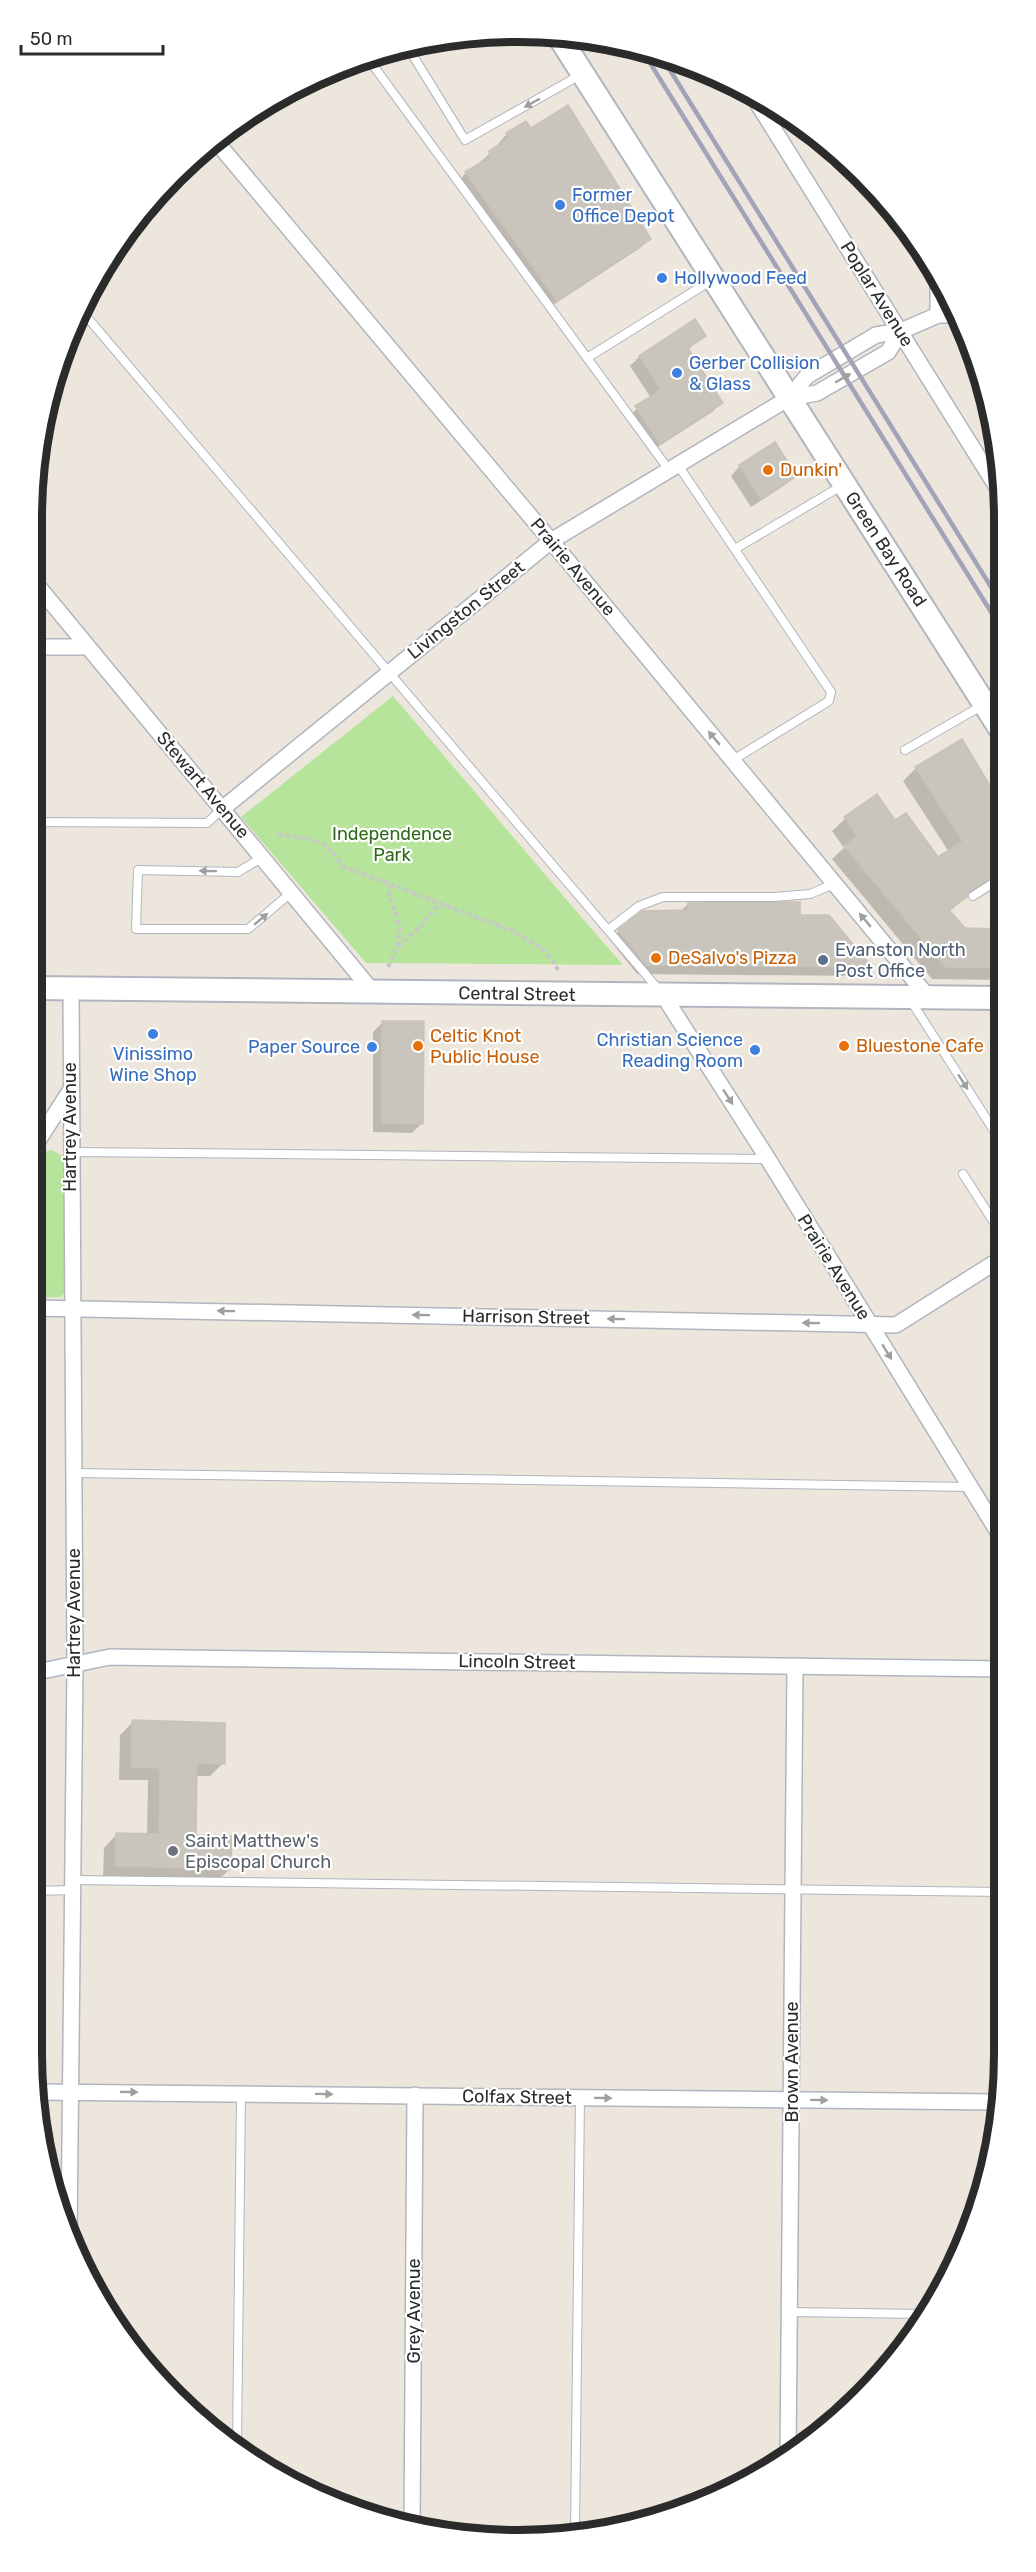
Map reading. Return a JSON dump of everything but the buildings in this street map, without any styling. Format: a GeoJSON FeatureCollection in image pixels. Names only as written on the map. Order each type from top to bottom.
{"type":"FeatureCollection","features":[{"type":"Feature","properties":{"kind":"main road","name":"Green Bay Road"},"geometry":{"type":"LineString","coordinates":[[564,44],[994,719]]}},
{"type":"Feature","properties":{"kind":"main road","name":"Central Street"},"geometry":{"type":"LineString","coordinates":[[42,988],[994,998]]}},
{"type":"Feature","properties":{"kind":"street","name":"Poplar Avenue"},"geometry":{"type":"LineString","coordinates":[[761,109],[992,479]]}},
{"type":"Feature","properties":{"kind":"street","name":"Prairie Avenue"},"geometry":{"type":"LineString","coordinates":[[220,146],[733,760],[834,884],[918,998]]}},
{"type":"Feature","properties":{"kind":"street"},"geometry":{"type":"LineString","coordinates":[[938,294],[938,315]]}},
{"type":"Feature","properties":{"kind":"street","name":"Livingston Street"},"geometry":{"type":"LineString","coordinates":[[222,809],[551,541],[789,398],[807,376],[876,335],[901,331],[938,315],[949,315]]}},
{"type":"Feature","properties":{"kind":"street","name":"Stewart Avenue"},"geometry":{"type":"LineString","coordinates":[[42,591],[373,992]]}},
{"type":"Feature","properties":{"kind":"street"},"geometry":{"type":"LineString","coordinates":[[42,647],[87,647]]}},
{"type":"Feature","properties":{"kind":"street","name":"Hartrey Avenue"},"geometry":{"type":"LineString","coordinates":[[69,2213],[75,1664],[70,1152],[71,989]]}},
{"type":"Feature","properties":{"kind":"street","name":"Prairie Avenue"},"geometry":{"type":"LineString","coordinates":[[663,995],[994,1526]]}},
{"type":"Feature","properties":{"kind":"street"},"geometry":{"type":"LineString","coordinates":[[42,1134],[70,1091]]}},
{"type":"Feature","properties":{"kind":"street","name":"Harrison Street"},"geometry":{"type":"LineString","coordinates":[[42,1308],[896,1325],[994,1263]]}},
{"type":"Feature","properties":{"kind":"street","name":"Lincoln Street"},"geometry":{"type":"LineString","coordinates":[[42,1671],[110,1657],[994,1670]]}},
{"type":"Feature","properties":{"kind":"street","name":"Brown Avenue"},"geometry":{"type":"LineString","coordinates":[[788,2446],[795,1666]]}},
{"type":"Feature","properties":{"kind":"street","name":"Colfax Street"},"geometry":{"type":"LineString","coordinates":[[44,2092],[991,2102]]}},
{"type":"Feature","properties":{"kind":"street","name":"Grey Avenue"},"geometry":{"type":"LineString","coordinates":[[412,2518],[415,2096]]}},
{"type":"Feature","properties":{"kind":"lane"},"geometry":{"type":"LineString","coordinates":[[412,54],[465,140],[583,74]]}},
{"type":"Feature","properties":{"kind":"lane"},"geometry":{"type":"LineString","coordinates":[[373,65],[587,358],[735,549],[831,692],[829,701],[733,760]]}},
{"type":"Feature","properties":{"kind":"lane"},"geometry":{"type":"LineString","coordinates":[[587,358],[713,279]]}},
{"type":"Feature","properties":{"kind":"lane"},"geometry":{"type":"LineString","coordinates":[[87,317],[663,995]]}},
{"type":"Feature","properties":{"kind":"lane"},"geometry":{"type":"LineString","coordinates":[[735,549],[844,484]]}},
{"type":"Feature","properties":{"kind":"lane"},"geometry":{"type":"LineString","coordinates":[[905,750],[985,704]]}},
{"type":"Feature","properties":{"kind":"lane"},"geometry":{"type":"LineString","coordinates":[[42,822],[207,823],[222,809]]}},
{"type":"Feature","properties":{"kind":"lane"},"geometry":{"type":"LineString","coordinates":[[263,857],[238,872],[138,870],[136,929],[248,929],[292,892]]}},
{"type":"Feature","properties":{"kind":"lane"},"geometry":{"type":"LineString","coordinates":[[973,896],[994,882]]}},
{"type":"Feature","properties":{"kind":"lane"},"geometry":{"type":"LineString","coordinates":[[608,930],[639,906],[663,897],[774,897],[810,894],[834,884]]}},
{"type":"Feature","properties":{"kind":"lane"},"geometry":{"type":"LineString","coordinates":[[918,998],[994,1129]]}},
{"type":"Feature","properties":{"kind":"lane"},"geometry":{"type":"LineString","coordinates":[[70,1152],[768,1160]]}},
{"type":"Feature","properties":{"kind":"lane"},"geometry":{"type":"LineString","coordinates":[[963,1174],[994,1222]]}},
{"type":"Feature","properties":{"kind":"lane"},"geometry":{"type":"LineString","coordinates":[[73,1473],[970,1487]]}},
{"type":"Feature","properties":{"kind":"lane"},"geometry":{"type":"LineString","coordinates":[[42,1890],[73,1885],[994,1892]]}},
{"type":"Feature","properties":{"kind":"lane"},"geometry":{"type":"LineString","coordinates":[[237,2438],[241,2094]]}},
{"type":"Feature","properties":{"kind":"lane"},"geometry":{"type":"LineString","coordinates":[[575,2526],[580,2097]]}},
{"type":"Feature","properties":{"kind":"lane"},"geometry":{"type":"LineString","coordinates":[[790,2312],[917,2314]]}},
{"type":"Feature","properties":{"kind":"path"},"geometry":{"type":"LineString","coordinates":[[278,834],[314,839],[332,851],[342,866],[498,924],[530,940],[552,959],[559,972]]}},
{"type":"Feature","properties":{"kind":"path"},"geometry":{"type":"LineString","coordinates":[[390,885],[388,895],[399,923],[398,948]]}},
{"type":"Feature","properties":{"kind":"path"},"geometry":{"type":"LineString","coordinates":[[388,967],[398,948],[421,926],[435,908],[446,904]]}},
{"type":"Feature","properties":{"kind":"green space","name":"Independence Park"},"geometry":{"type":"Polygon","coordinates":[[[393,696],[623,965],[366,963],[241,817],[393,696]]]}},
{"type":"Feature","properties":{"kind":"green space"},"geometry":{"type":"Polygon","coordinates":[[[51,1150],[63,1156],[65,1161],[67,1289],[61,1297],[42,1298],[42,1153],[51,1150]]]}},
{"type":"Feature","properties":{"kind":"railway"},"geometry":{"type":"LineString","coordinates":[[648,60],[994,617]]}},
{"type":"Feature","properties":{"kind":"railway"},"geometry":{"type":"LineString","coordinates":[[667,66],[994,592]]}},
{"type":"Feature","properties":{"kind":"place","name":"Former Office Depot"},"geometry":{"type":"Point","coordinates":[560,205]}},
{"type":"Feature","properties":{"kind":"place","name":"Hollywood Feed"},"geometry":{"type":"Point","coordinates":[662,278]}},
{"type":"Feature","properties":{"kind":"place","name":"Gerber Collision & Glass"},"geometry":{"type":"Point","coordinates":[677,373]}},
{"type":"Feature","properties":{"kind":"place","name":"Dunkin'"},"geometry":{"type":"Point","coordinates":[768,470]}},
{"type":"Feature","properties":{"kind":"place","name":"DeSalvo's Pizza"},"geometry":{"type":"Point","coordinates":[656,958]}},
{"type":"Feature","properties":{"kind":"place","name":"Evanston North Post Office"},"geometry":{"type":"Point","coordinates":[823,960]}},
{"type":"Feature","properties":{"kind":"place","name":"Vinissimo Wine Shop"},"geometry":{"type":"Point","coordinates":[153,1034]}},
{"type":"Feature","properties":{"kind":"place","name":"Celtic Knot Public House"},"geometry":{"type":"Point","coordinates":[418,1046]}},
{"type":"Feature","properties":{"kind":"place","name":"Bluestone Cafe"},"geometry":{"type":"Point","coordinates":[844,1046]}},
{"type":"Feature","properties":{"kind":"place","name":"Paper Source"},"geometry":{"type":"Point","coordinates":[372,1047]}},
{"type":"Feature","properties":{"kind":"place","name":"Christian Science Reading Room"},"geometry":{"type":"Point","coordinates":[755,1050]}},
{"type":"Feature","properties":{"kind":"place","name":"Saint Matthew's Episcopal Church"},"geometry":{"type":"Point","coordinates":[173,1851]}}]}
